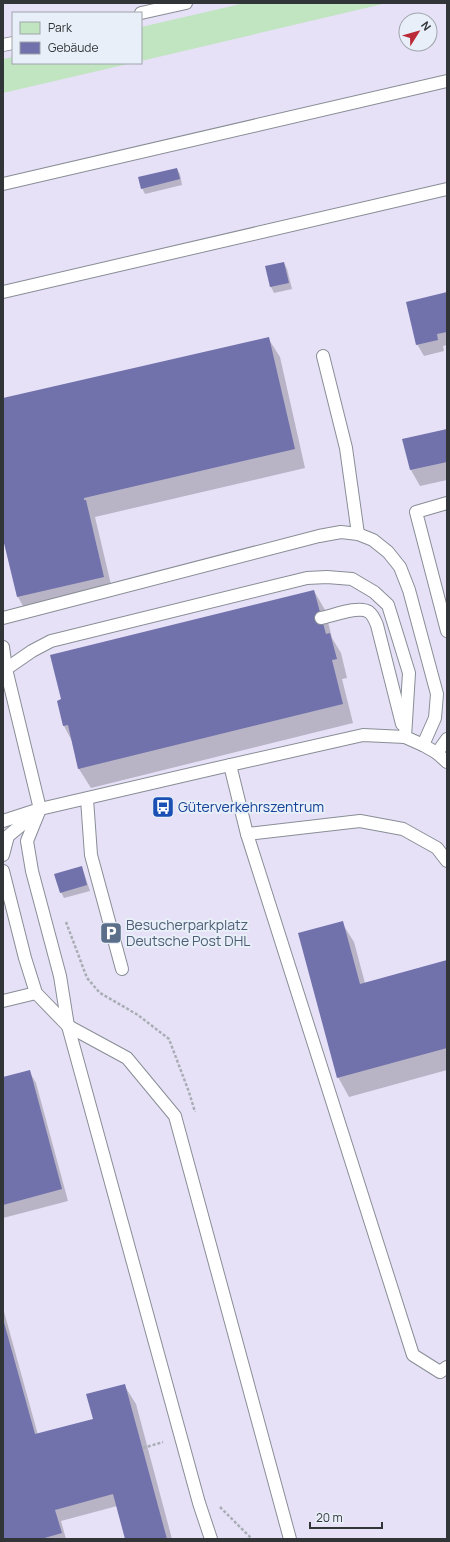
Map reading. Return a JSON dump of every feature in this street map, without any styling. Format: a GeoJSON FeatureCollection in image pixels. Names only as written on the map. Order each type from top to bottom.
{"type":"FeatureCollection","features":[{"type":"Feature","properties":{"kind":"lane"},"geometry":{"type":"LineString","coordinates":[[142,13],[186,3]]}},
{"type":"Feature","properties":{"kind":"lane"},"geometry":{"type":"LineString","coordinates":[[3,184],[447,81]]}},
{"type":"Feature","properties":{"kind":"lane"},"geometry":{"type":"LineString","coordinates":[[3,292],[447,189]]}},
{"type":"Feature","properties":{"kind":"lane"},"geometry":{"type":"LineString","coordinates":[[323,356],[346,448],[358,534]]}},
{"type":"Feature","properties":{"kind":"lane"},"geometry":{"type":"LineString","coordinates":[[447,503],[416,512],[447,631]]}},
{"type":"Feature","properties":{"kind":"lane"},"geometry":{"type":"LineString","coordinates":[[3,618],[319,536],[341,532],[358,534],[373,540],[388,552],[400,567],[409,590],[437,694],[435,718],[423,745]]}},
{"type":"Feature","properties":{"kind":"lane"},"geometry":{"type":"LineString","coordinates":[[6,669],[32,651],[51,641],[307,578],[327,577],[352,579],[374,592],[388,605],[409,673],[405,737]]}},
{"type":"Feature","properties":{"kind":"lane"},"geometry":{"type":"LineString","coordinates":[[321,618],[354,610],[367,611],[373,616],[379,632],[405,737]]}},
{"type":"Feature","properties":{"kind":"lane"},"geometry":{"type":"LineString","coordinates":[[3,647],[6,669],[40,810],[26,841],[32,871],[60,976],[68,1026],[197,1496],[211,1539]]}},
{"type":"Feature","properties":{"kind":"lane"},"geometry":{"type":"LineString","coordinates":[[3,821],[40,810],[230,764],[363,735],[405,737],[437,753],[447,762]]}},
{"type":"Feature","properties":{"kind":"lane"},"geometry":{"type":"LineString","coordinates":[[437,753],[447,739]]}},
{"type":"Feature","properties":{"kind":"lane"},"geometry":{"type":"LineString","coordinates":[[230,764],[247,834],[413,1355],[440,1372],[447,1367]]}},
{"type":"Feature","properties":{"kind":"lane"},"geometry":{"type":"LineString","coordinates":[[87,799],[91,855],[122,969]]}},
{"type":"Feature","properties":{"kind":"lane"},"geometry":{"type":"LineString","coordinates":[[3,855],[8,836],[40,810]]}},
{"type":"Feature","properties":{"kind":"lane"},"geometry":{"type":"LineString","coordinates":[[247,834],[360,821],[403,829],[437,848],[447,861]]}},
{"type":"Feature","properties":{"kind":"lane"},"geometry":{"type":"LineString","coordinates":[[3,871],[23,951],[36,993],[68,1026],[127,1058],[175,1116],[290,1539]]}},
{"type":"Feature","properties":{"kind":"lane"},"geometry":{"type":"LineString","coordinates":[[3,1001],[36,993]]}},
{"type":"Feature","properties":{"kind":"shaded area"},"geometry":{"type":"Polygon","coordinates":[[[3,3],[447,3],[447,1539],[3,1539],[3,3]]]}},
{"type":"Feature","properties":{"kind":"green space"},"geometry":{"type":"Polygon","coordinates":[[[245,3],[387,3],[142,61],[142,27],[245,3]]]}},
{"type":"Feature","properties":{"kind":"green space"},"geometry":{"type":"Polygon","coordinates":[[[12,57],[12,64],[128,64],[3,93],[3,59],[12,57]]]}},
{"type":"Feature","properties":{"kind":"building"},"geometry":{"type":"Polygon","coordinates":[[[177,168],[180,179],[141,189],[138,177],[177,168]]]}},
{"type":"Feature","properties":{"kind":"building"},"geometry":{"type":"Polygon","coordinates":[[[284,262],[289,283],[270,287],[265,266],[284,262]]]}},
{"type":"Feature","properties":{"kind":"building"},"geometry":{"type":"Polygon","coordinates":[[[447,292],[447,332],[437,334],[438,340],[416,345],[406,302],[447,292]]]}},
{"type":"Feature","properties":{"kind":"building"},"geometry":{"type":"Polygon","coordinates":[[[269,337],[295,449],[84,498],[84,500],[86,500],[104,577],[17,597],[3,539],[3,398],[269,337]]]}},
{"type":"Feature","properties":{"kind":"building"},"geometry":{"type":"Polygon","coordinates":[[[447,429],[447,462],[410,470],[402,439],[447,429]]]}},
{"type":"Feature","properties":{"kind":"building"},"geometry":{"type":"Polygon","coordinates":[[[314,590],[326,634],[330,633],[337,659],[332,660],[343,704],[78,769],[68,725],[63,726],[57,701],[61,699],[50,655],[314,590]]]}},
{"type":"Feature","properties":{"kind":"building"},"geometry":{"type":"Polygon","coordinates":[[[82,866],[87,885],[60,893],[54,874],[82,866]]]}},
{"type":"Feature","properties":{"kind":"building"},"geometry":{"type":"Polygon","coordinates":[[[343,921],[360,984],[447,960],[447,1048],[337,1078],[298,933],[343,921]]]}},
{"type":"Feature","properties":{"kind":"building"},"geometry":{"type":"Polygon","coordinates":[[[30,1070],[62,1189],[3,1205],[3,1077],[30,1070]]]}},
{"type":"Feature","properties":{"kind":"building"},"geometry":{"type":"Polygon","coordinates":[[[3,1319],[35,1434],[93,1419],[86,1394],[125,1384],[167,1539],[125,1539],[113,1494],[55,1510],[62,1533],[41,1539],[3,1539],[3,1319]]]}},
{"type":"Feature","properties":{"kind":"place","name":"Güterverkehrszentrum"},"geometry":{"type":"Point","coordinates":[163,807]}},
{"type":"Feature","properties":{"kind":"place","name":"Besucherparkplatz Deutsche Post DHL"},"geometry":{"type":"Point","coordinates":[111,933]}}]}
